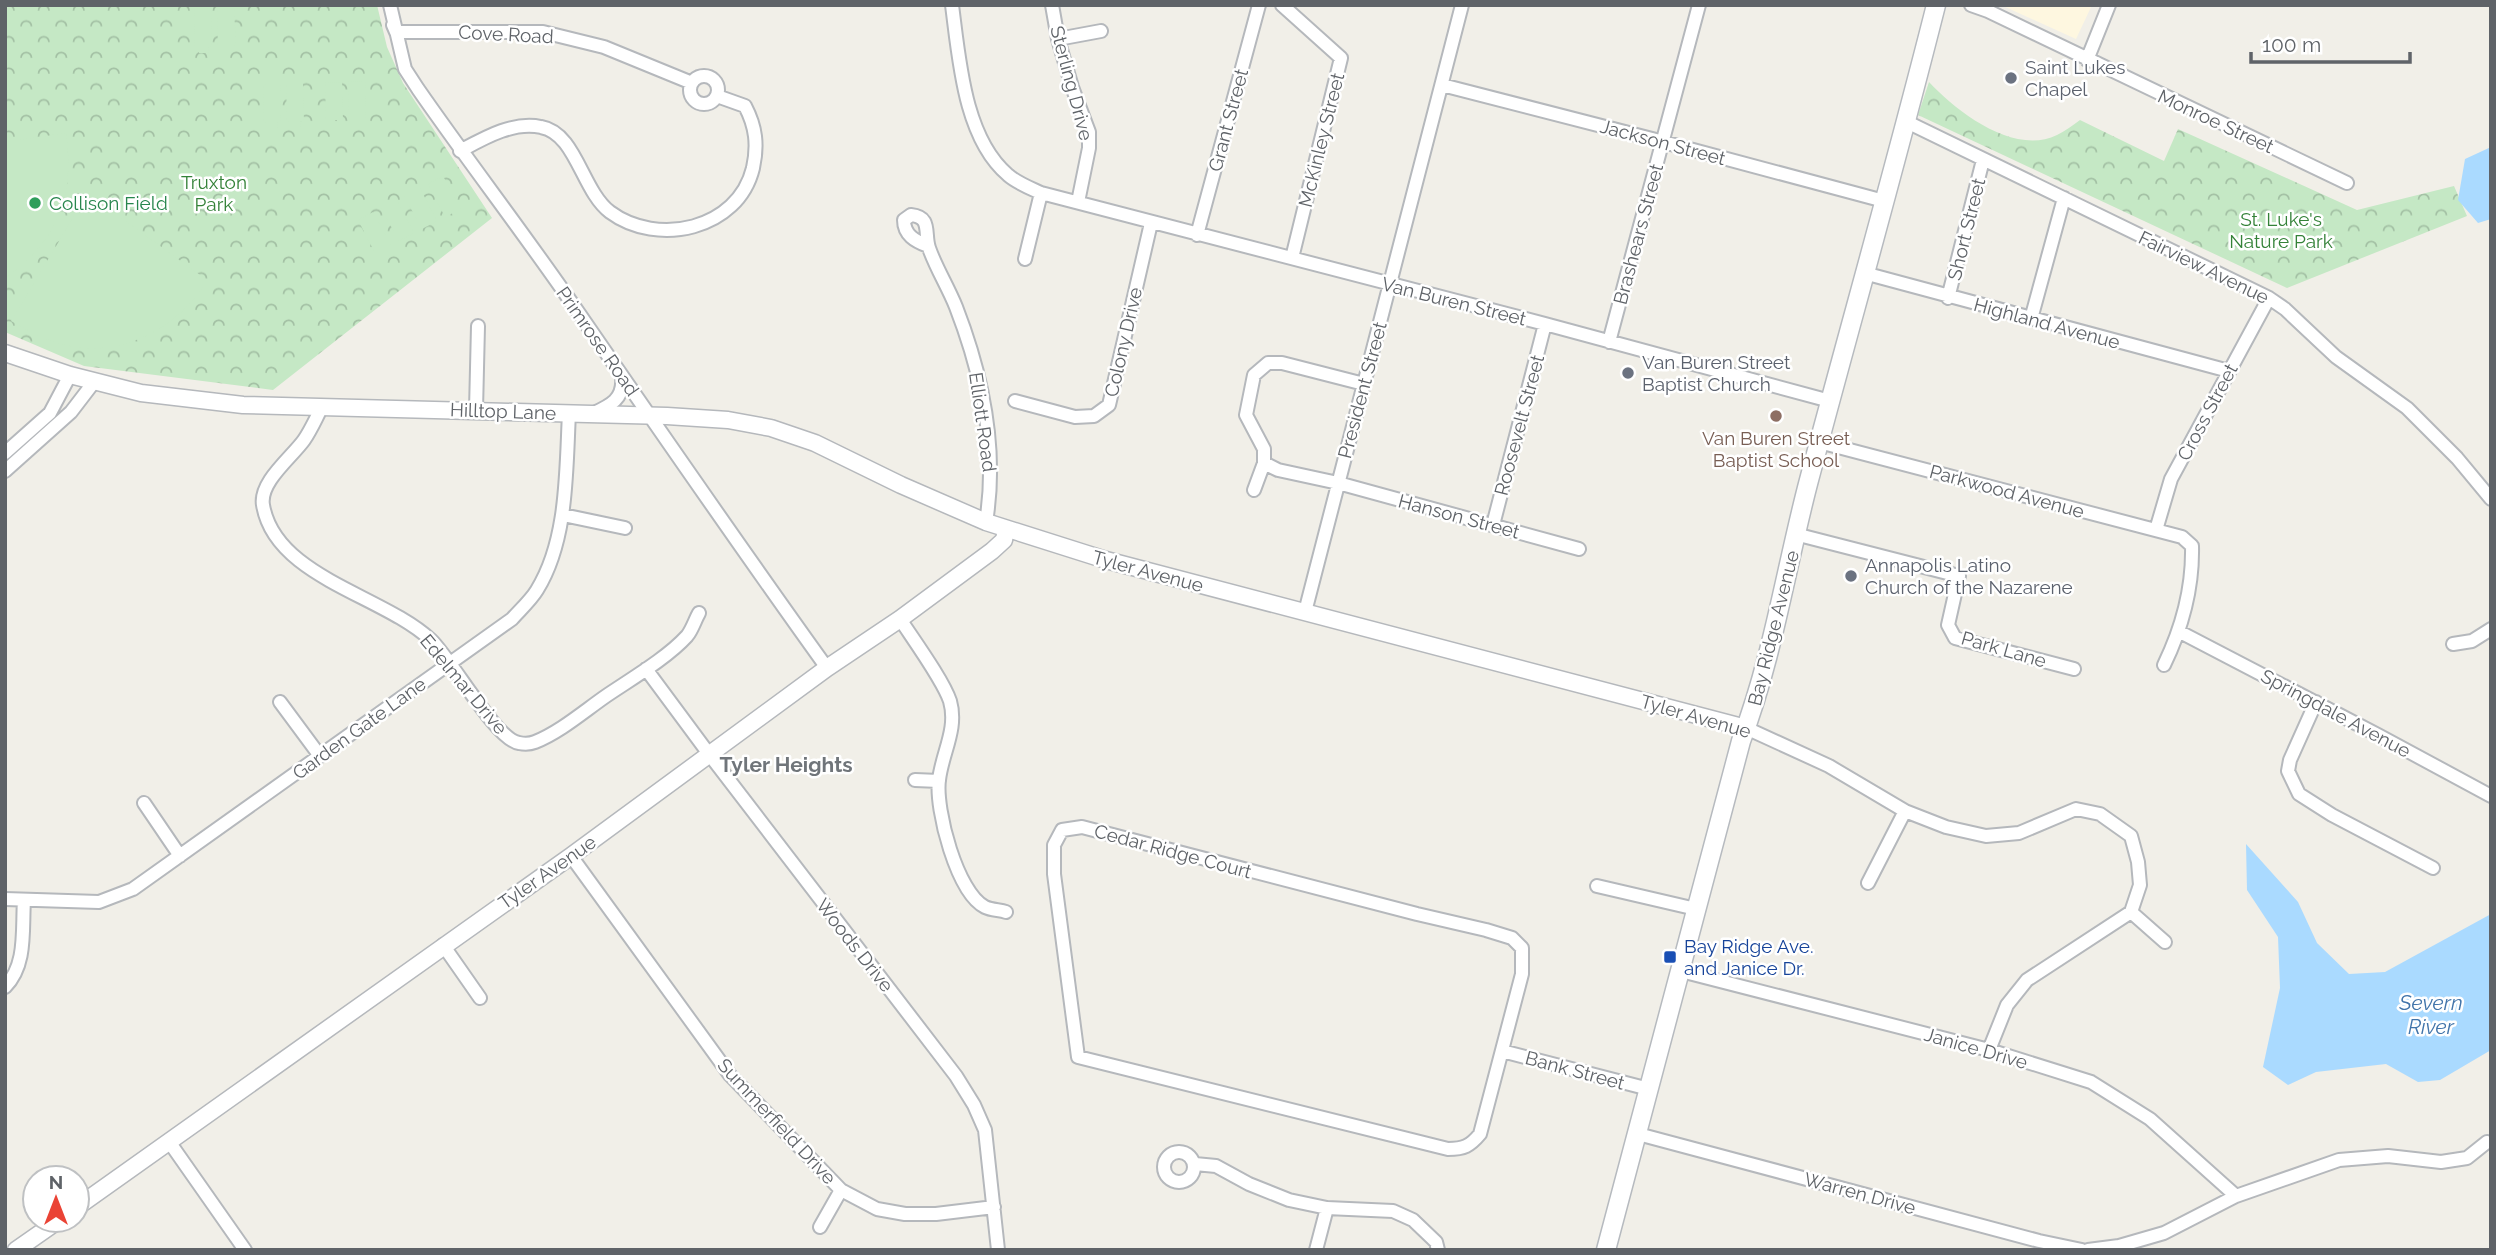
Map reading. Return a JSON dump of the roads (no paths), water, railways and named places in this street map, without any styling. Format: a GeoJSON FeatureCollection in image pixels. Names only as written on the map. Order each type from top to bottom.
{"type":"FeatureCollection","features":[{"type":"Feature","properties":{"kind":"main road","name":"Bay Ridge Avenue"},"geometry":{"type":"LineString","coordinates":[[1606,1250],[1776,620],[1795,534],[1907,122],[1936,5]]}},
{"type":"Feature","properties":{"kind":"street"},"geometry":{"type":"LineString","coordinates":[[384,5],[396,32]]}},
{"type":"Feature","properties":{"kind":"street","name":"Primrose Road"},"geometry":{"type":"LineString","coordinates":[[390,5],[405,69],[460,151],[531,246],[722,522],[827,668]]}},
{"type":"Feature","properties":{"kind":"street","name":"Van Buren Street"},"geometry":{"type":"LineString","coordinates":[[952,5],[961,74],[976,126],[990,157],[1009,177],[1041,194],[1545,324],[1830,401]]}},
{"type":"Feature","properties":{"kind":"street","name":"Sterling Drive"},"geometry":{"type":"LineString","coordinates":[[1052,5],[1058,39],[1089,132],[1089,148],[1078,202]]}},
{"type":"Feature","properties":{"kind":"street","name":"Grant Street"},"geometry":{"type":"LineString","coordinates":[[1197,235],[1259,5]]}},
{"type":"Feature","properties":{"kind":"street","name":"McKinley Street"},"geometry":{"type":"LineString","coordinates":[[1282,5],[1342,58],[1292,258]]}},
{"type":"Feature","properties":{"kind":"street","name":"President Street"},"geometry":{"type":"LineString","coordinates":[[1304,612],[1462,5]]}},
{"type":"Feature","properties":{"kind":"street","name":"Brashears Street"},"geometry":{"type":"LineString","coordinates":[[1609,342],[1699,5]]}},
{"type":"Feature","properties":{"kind":"street","name":"Monroe Street"},"geometry":{"type":"LineString","coordinates":[[1971,5],[2347,183]]}},
{"type":"Feature","properties":{"kind":"street"},"geometry":{"type":"LineString","coordinates":[[2087,60],[2109,5]]}},
{"type":"Feature","properties":{"kind":"street"},"geometry":{"type":"LineString","coordinates":[[1058,39],[1101,31]]}},
{"type":"Feature","properties":{"kind":"street","name":"Cove Road"},"geometry":{"type":"LineString","coordinates":[[396,32],[543,32],[604,47],[692,83]]}},
{"type":"Feature","properties":{"kind":"street"},"geometry":{"type":"LineString","coordinates":[[699,77],[712,79],[718,87],[717,96],[710,103],[696,102],[691,95],[692,83],[699,77]]}},
{"type":"Feature","properties":{"kind":"street","name":"Jackson Street"},"geometry":{"type":"LineString","coordinates":[[1442,85],[1884,201]]}},
{"type":"Feature","properties":{"kind":"street"},"geometry":{"type":"LineString","coordinates":[[460,151],[495,133],[520,127],[542,127],[559,136],[572,152],[583,178],[608,211],[643,229],[685,229],[720,214],[747,187],[751,176],[756,153],[756,129],[745,106],[717,96]]}},
{"type":"Feature","properties":{"kind":"street","name":"Fairview Avenue"},"geometry":{"type":"LineString","coordinates":[[1907,122],[2269,298],[2286,309],[2336,357],[2407,408],[2457,457],[2491,499]]}},
{"type":"Feature","properties":{"kind":"street","name":"Short Street"},"geometry":{"type":"LineString","coordinates":[[1948,298],[1983,160]]}},
{"type":"Feature","properties":{"kind":"street"},"geometry":{"type":"LineString","coordinates":[[1025,259],[1041,194]]}},
{"type":"Feature","properties":{"kind":"street"},"geometry":{"type":"LineString","coordinates":[[2031,319],[2064,198]]}},
{"type":"Feature","properties":{"kind":"street","name":"Colony Drive"},"geometry":{"type":"LineString","coordinates":[[1015,401],[1075,417],[1094,416],[1109,405],[1151,223]]}},
{"type":"Feature","properties":{"kind":"street","name":"Elliott Road"},"geometry":{"type":"LineString","coordinates":[[928,246],[956,306],[978,374],[991,474],[986,522]]}},
{"type":"Feature","properties":{"kind":"street","name":"Highland Avenue"},"geometry":{"type":"LineString","coordinates":[[1864,273],[1948,298],[2229,371]]}},
{"type":"Feature","properties":{"kind":"street","name":"Cross Street"},"geometry":{"type":"LineString","coordinates":[[2157,530],[2171,479],[2269,298]]}},
{"type":"Feature","properties":{"kind":"street","name":"Roosevelt Street"},"geometry":{"type":"LineString","coordinates":[[1493,525],[1545,324]]}},
{"type":"Feature","properties":{"kind":"street"},"geometry":{"type":"LineString","coordinates":[[477,410],[478,326]]}},
{"type":"Feature","properties":{"kind":"street","name":"Hilltop Lane"},"geometry":{"type":"LineString","coordinates":[[5,353],[94,382],[189,400],[243,405],[649,415],[728,420],[815,443],[986,522]]}},
{"type":"Feature","properties":{"kind":"street"},"geometry":{"type":"LineString","coordinates":[[1254,490],[1264,463],[1264,449],[1246,415],[1254,375],[1268,363],[1282,363],[1364,384]]}},
{"type":"Feature","properties":{"kind":"street"},"geometry":{"type":"LineString","coordinates":[[5,453],[50,413],[70,375]]}},
{"type":"Feature","properties":{"kind":"street"},"geometry":{"type":"LineString","coordinates":[[591,414],[614,404],[623,388],[622,378]]}},
{"type":"Feature","properties":{"kind":"street"},"geometry":{"type":"LineString","coordinates":[[5,471],[71,412],[94,382]]}},
{"type":"Feature","properties":{"kind":"street","name":"Edelmar Drive"},"geometry":{"type":"LineString","coordinates":[[322,407],[304,440],[267,486],[262,502],[268,524],[277,541],[295,559],[410,624],[431,640],[506,737],[516,743],[531,743],[552,733],[646,669],[688,635],[699,613]]}},
{"type":"Feature","properties":{"kind":"street","name":"Garden Gate Lane"},"geometry":{"type":"LineString","coordinates":[[5,898],[99,902],[133,890],[512,619],[537,590],[550,560],[563,515],[569,413]]}},
{"type":"Feature","properties":{"kind":"street","name":"Parkwood Avenue"},"geometry":{"type":"LineString","coordinates":[[1819,442],[2182,537],[2192,546],[2193,569],[2180,632]]}},
{"type":"Feature","properties":{"kind":"street","name":"Hanson Street"},"geometry":{"type":"LineString","coordinates":[[1264,463],[1279,470],[1338,483],[1579,549]]}},
{"type":"Feature","properties":{"kind":"street"},"geometry":{"type":"LineString","coordinates":[[563,515],[625,528]]}},
{"type":"Feature","properties":{"kind":"street","name":"Tyler Avenue"},"geometry":{"type":"LineString","coordinates":[[986,522],[1106,560],[1746,728],[1829,766],[1905,811],[1946,827],[1986,836],[2019,834],[2076,809],[2100,814],[2131,836],[2138,862],[2140,885],[2131,912]]}},
{"type":"Feature","properties":{"kind":"street","name":"Tyler Avenue"},"geometry":{"type":"LineString","coordinates":[[91,1197],[900,618],[993,550],[1004,540],[1006,529]]}},
{"type":"Feature","properties":{"kind":"street","name":"Park Lane"},"geometry":{"type":"LineString","coordinates":[[1795,534],[1959,576],[1948,625],[1955,638],[2074,669]]}},
{"type":"Feature","properties":{"kind":"street"},"geometry":{"type":"LineString","coordinates":[[900,618],[949,700],[951,734],[939,781],[946,836],[954,864],[969,889],[984,906],[1006,912]]}},
{"type":"Feature","properties":{"kind":"street"},"geometry":{"type":"LineString","coordinates":[[2453,644],[2472,641],[2491,629]]}},
{"type":"Feature","properties":{"kind":"street"},"geometry":{"type":"LineString","coordinates":[[2164,665],[2180,632]]}},
{"type":"Feature","properties":{"kind":"street","name":"Springdale Avenue"},"geometry":{"type":"LineString","coordinates":[[2180,632],[2491,796]]}},
{"type":"Feature","properties":{"kind":"street","name":"Woods Drive"},"geometry":{"type":"LineString","coordinates":[[646,669],[956,1076],[974,1105],[985,1130],[998,1250]]}},
{"type":"Feature","properties":{"kind":"street"},"geometry":{"type":"LineString","coordinates":[[280,702],[320,756]]}},
{"type":"Feature","properties":{"kind":"street"},"geometry":{"type":"LineString","coordinates":[[2316,702],[2290,760],[2288,771],[2299,794],[2332,815],[2433,867]]}},
{"type":"Feature","properties":{"kind":"street"},"geometry":{"type":"LineString","coordinates":[[915,780],[939,781]]}},
{"type":"Feature","properties":{"kind":"street"},"geometry":{"type":"LineString","coordinates":[[144,803],[180,856]]}},
{"type":"Feature","properties":{"kind":"street"},"geometry":{"type":"LineString","coordinates":[[1868,883],[1905,811]]}},
{"type":"Feature","properties":{"kind":"street","name":"Cedar Ridge Court"},"geometry":{"type":"LineString","coordinates":[[1082,828],[1512,938],[1522,948],[1524,958],[1502,1051],[1480,1133],[1472,1144],[1463,1149],[1448,1149],[1078,1057],[1054,874],[1054,845],[1062,830],[1082,828]]}},
{"type":"Feature","properties":{"kind":"street","name":"Summerfield Drive"},"geometry":{"type":"LineString","coordinates":[[571,856],[730,1075],[841,1190],[877,1209],[905,1214],[994,1207]]}},
{"type":"Feature","properties":{"kind":"street"},"geometry":{"type":"LineString","coordinates":[[1597,886],[1696,909]]}},
{"type":"Feature","properties":{"kind":"street"},"geometry":{"type":"LineString","coordinates":[[5,987],[20,966],[24,900]]}},
{"type":"Feature","properties":{"kind":"street"},"geometry":{"type":"LineString","coordinates":[[1989,1050],[2007,1005],[2028,980],[2131,912],[2165,942]]}},
{"type":"Feature","properties":{"kind":"street"},"geometry":{"type":"LineString","coordinates":[[443,945],[480,998]]}},
{"type":"Feature","properties":{"kind":"street","name":"Janice Drive"},"geometry":{"type":"LineString","coordinates":[[1681,971],[1989,1050],[2091,1082],[2150,1119],[2236,1195]]}},
{"type":"Feature","properties":{"kind":"street","name":"Bank Street"},"geometry":{"type":"LineString","coordinates":[[1502,1051],[1649,1089]]}},
{"type":"Feature","properties":{"kind":"street","name":"Warren Drive"},"geometry":{"type":"LineString","coordinates":[[1638,1134],[2039,1241],[2082,1250]]}},
{"type":"Feature","properties":{"kind":"street"},"geometry":{"type":"LineString","coordinates":[[2088,1250],[2119,1246],[2164,1233],[2236,1195],[2339,1160],[2388,1156],[2441,1162],[2467,1158],[2487,1142]]}},
{"type":"Feature","properties":{"kind":"street"},"geometry":{"type":"LineString","coordinates":[[170,1143],[245,1250]]}},
{"type":"Feature","properties":{"kind":"street"},"geometry":{"type":"LineString","coordinates":[[1195,1164],[1216,1166],[1249,1184],[1289,1200],[1327,1208],[1393,1211],[1413,1220],[1436,1242],[1438,1250]]}},
{"type":"Feature","properties":{"kind":"street"},"geometry":{"type":"LineString","coordinates":[[820,1227],[841,1190]]}},
{"type":"Feature","properties":{"kind":"street"},"geometry":{"type":"LineString","coordinates":[[1315,1250],[1327,1208]]}},
{"type":"Feature","properties":{"kind":"street"},"geometry":{"type":"LineString","coordinates":[[16,1250],[38,1234]]}},
{"type":"Feature","properties":{"kind":"water"},"geometry":{"type":"Polygon","coordinates":[[[2491,147],[2491,219],[2478,223],[2458,200],[2465,159],[2491,147]]]}},
{"type":"Feature","properties":{"kind":"water","name":"Severn River"},"geometry":{"type":"Polygon","coordinates":[[[2246,844],[2298,902],[2317,943],[2349,974],[2385,972],[2491,914],[2491,1050],[2440,1080],[2418,1082],[2386,1064],[2316,1072],[2288,1085],[2263,1067],[2280,988],[2278,937],[2247,890],[2246,844]]]}},
{"type":"Feature","properties":{"kind":"place","name":"Saint Lukes Chapel"},"geometry":{"type":"Point","coordinates":[2011,78]}},
{"type":"Feature","properties":{"kind":"place","name":"Collison Field"},"geometry":{"type":"Point","coordinates":[35,203]}},
{"type":"Feature","properties":{"kind":"place","name":"Van Buren Street Baptist Church"},"geometry":{"type":"Point","coordinates":[1628,373]}},
{"type":"Feature","properties":{"kind":"place","name":"Van Buren Street Baptist School"},"geometry":{"type":"Point","coordinates":[1776,416]}},
{"type":"Feature","properties":{"kind":"place","name":"Annapolis Latino Church of the Nazarene"},"geometry":{"type":"Point","coordinates":[1851,576]}},
{"type":"Feature","properties":{"kind":"place","name":"Bay Ridge Ave. and Janice Dr."},"geometry":{"type":"Point","coordinates":[1670,957]}},
{"type":"Feature","properties":{"kind":"district","name":"Tyler Heights"},"geometry":{"type":"Point","coordinates":[786,765]}},
{"type":"Feature","properties":{"kind":"park label","name":"Truxton Park"},"geometry":{"type":"Point","coordinates":[214,193]}},
{"type":"Feature","properties":{"kind":"park label","name":"St. Luke's Nature Park"},"geometry":{"type":"Point","coordinates":[2281,230]}}]}
